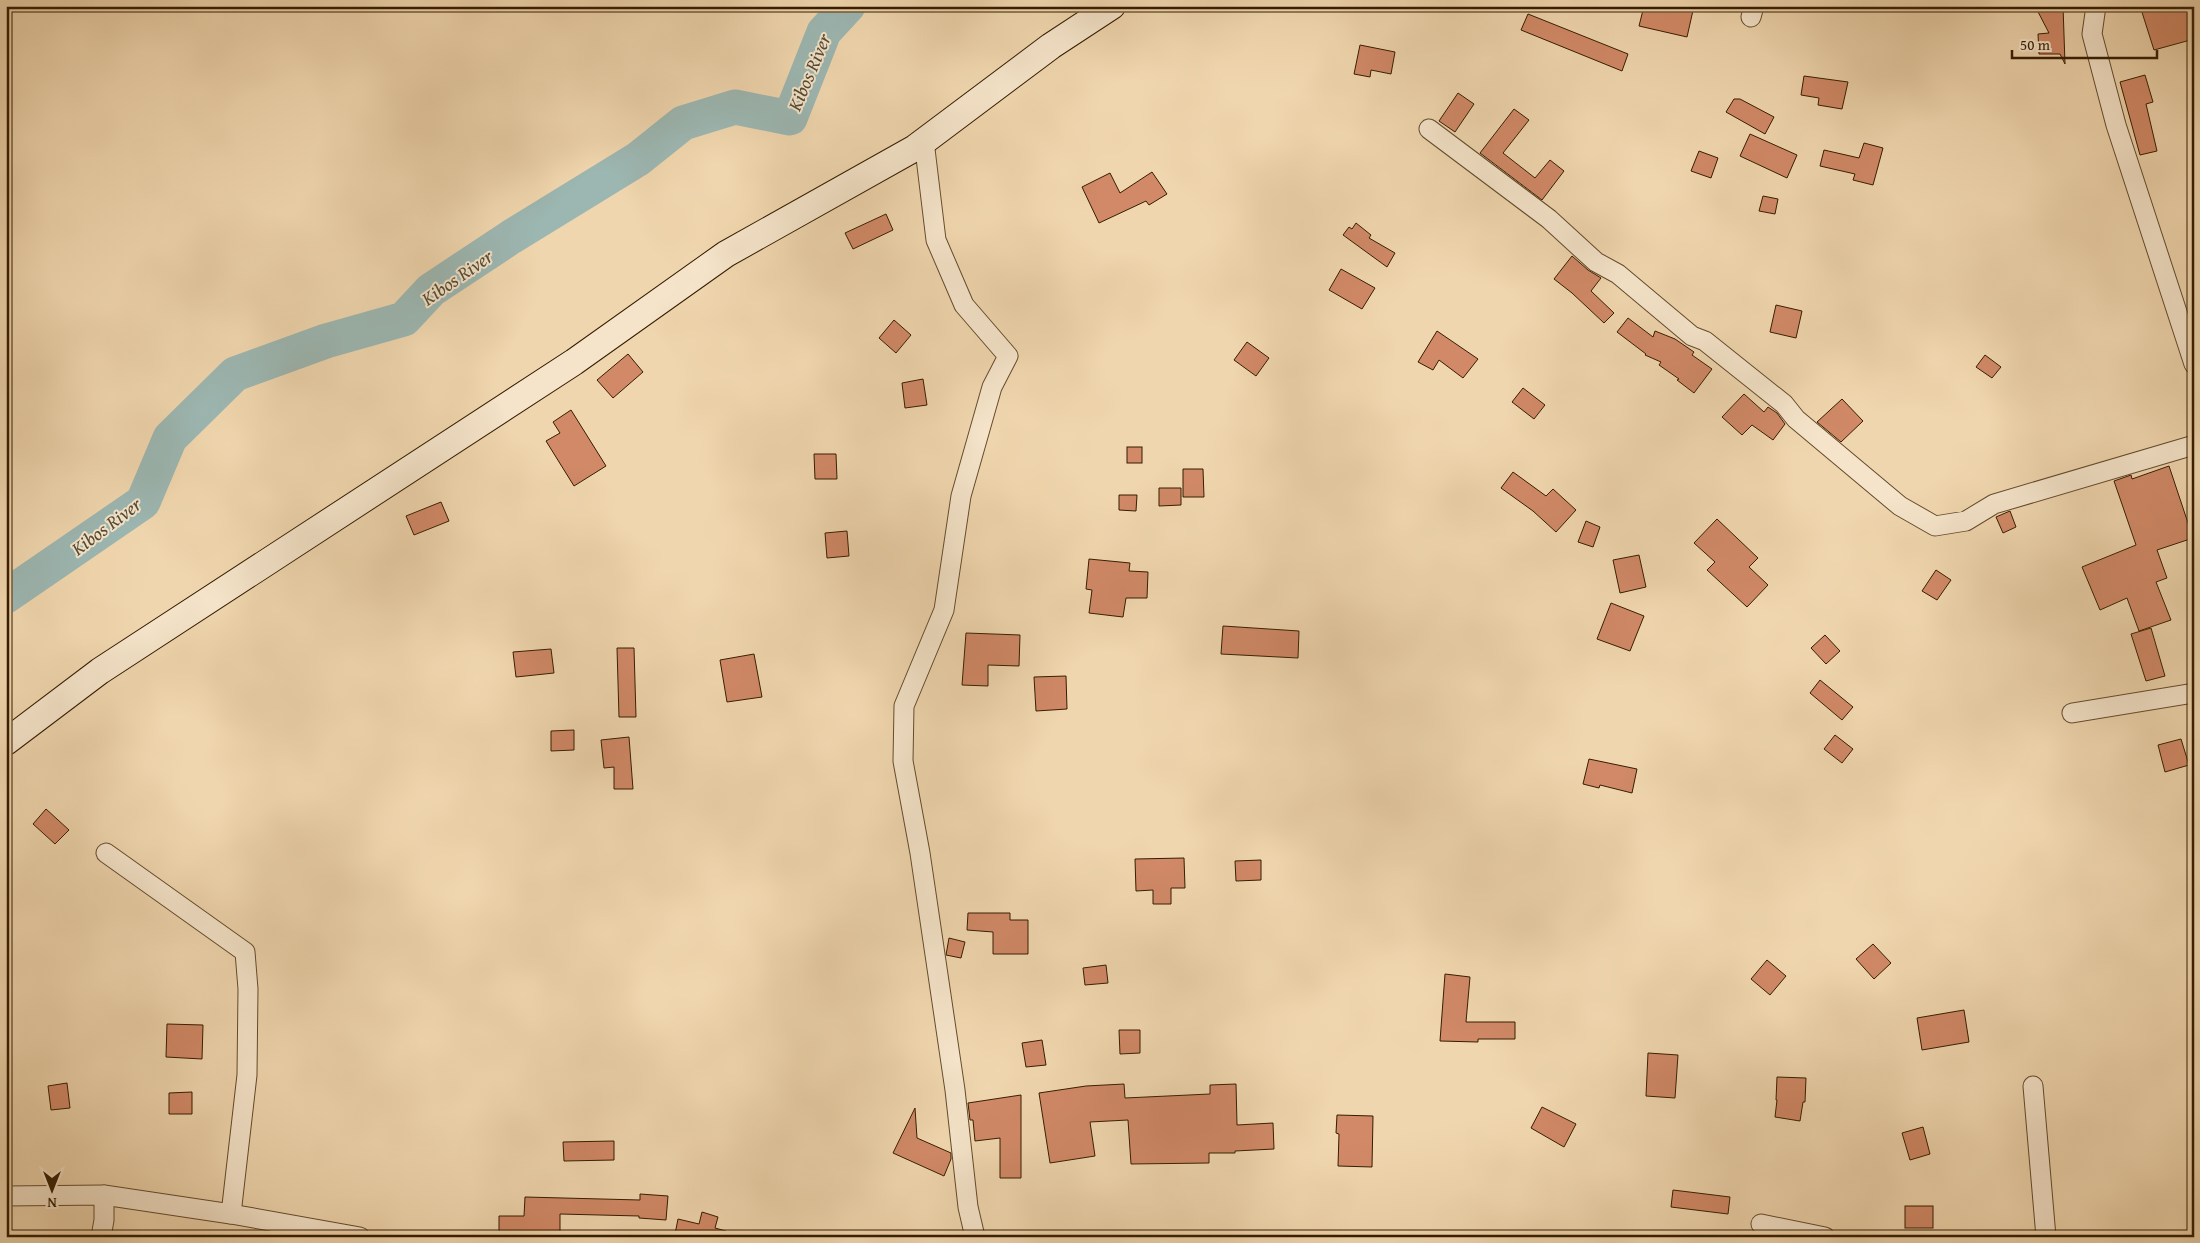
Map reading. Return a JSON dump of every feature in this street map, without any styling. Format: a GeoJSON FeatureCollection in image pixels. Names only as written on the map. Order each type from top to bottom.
{"type":"FeatureCollection","features":[{"type":"Feature","properties":{"kind":"main road"},"geometry":{"type":"LineString","coordinates":[[6,742],[100,671],[574,362],[726,254],[847,187],[924,141],[1052,46],[1112,6]]}},
{"type":"Feature","properties":{"kind":"street"},"geometry":{"type":"LineString","coordinates":[[2096,6],[2092,34],[2116,126],[2194,364]]}},
{"type":"Feature","properties":{"kind":"street"},"geometry":{"type":"LineString","coordinates":[[1429,129],[1549,219],[1596,262],[1618,274],[1692,336],[1705,342],[1784,404],[1796,419],[1900,506],[1935,526],[1966,521],[1994,504],[2194,445]]}},
{"type":"Feature","properties":{"kind":"street"},"geometry":{"type":"LineString","coordinates":[[924,141],[936,240],[964,305],[1008,356],[992,387],[961,496],[944,610],[904,706],[903,761],[920,853],[955,1090],[968,1206],[976,1237]]}},
{"type":"Feature","properties":{"kind":"street"},"geometry":{"type":"LineString","coordinates":[[2072,713],[2194,693]]}},
{"type":"Feature","properties":{"kind":"street"},"geometry":{"type":"LineString","coordinates":[[106,853],[245,952],[248,989],[247,1075],[232,1214]]}},
{"type":"Feature","properties":{"kind":"street"},"geometry":{"type":"LineString","coordinates":[[2032,1086],[2046,1237]]}},
{"type":"Feature","properties":{"kind":"street"},"geometry":{"type":"LineString","coordinates":[[101,1237],[104,1220],[104,1195]]}},
{"type":"Feature","properties":{"kind":"street"},"geometry":{"type":"LineString","coordinates":[[6,1196],[104,1195],[232,1214],[360,1237]]}},
{"type":"Feature","properties":{"kind":"street"},"geometry":{"type":"LineString","coordinates":[[1761,1224],[1825,1237]]}},
{"type":"Feature","properties":{"kind":"building"},"geometry":{"type":"Polygon","coordinates":[[[1644,6],[1694,6],[1687,37],[1639,26],[1644,6]]]}},
{"type":"Feature","properties":{"kind":"building"},"geometry":{"type":"Polygon","coordinates":[[[2035,6],[2063,6],[2065,64],[2060,54],[2039,54],[2038,34],[2049,33],[2035,6]]]}},
{"type":"Feature","properties":{"kind":"building"},"geometry":{"type":"Polygon","coordinates":[[[2140,6],[2194,6],[2194,39],[2154,50],[2140,6]]]}},
{"type":"Feature","properties":{"kind":"building"},"geometry":{"type":"Polygon","coordinates":[[[1528,14],[1628,54],[1622,71],[1521,30],[1528,14]]]}},
{"type":"Feature","properties":{"kind":"building"},"geometry":{"type":"Polygon","coordinates":[[[1360,45],[1395,52],[1391,74],[1371,70],[1370,77],[1354,74],[1360,45]]]}},
{"type":"Feature","properties":{"kind":"building"},"geometry":{"type":"Polygon","coordinates":[[[2145,75],[2153,102],[2146,104],[2157,151],[2140,155],[2120,82],[2145,75]]]}},
{"type":"Feature","properties":{"kind":"building"},"geometry":{"type":"Polygon","coordinates":[[[1804,76],[1848,82],[1842,109],[1818,105],[1819,98],[1801,95],[1804,76]]]}},
{"type":"Feature","properties":{"kind":"building"},"geometry":{"type":"Polygon","coordinates":[[[1458,93],[1474,104],[1455,132],[1439,121],[1458,93]]]}},
{"type":"Feature","properties":{"kind":"building"},"geometry":{"type":"Polygon","coordinates":[[[1734,99],[1740,99],[1774,117],[1765,134],[1726,112],[1734,99]]]}},
{"type":"Feature","properties":{"kind":"building"},"geometry":{"type":"Polygon","coordinates":[[[1514,109],[1529,120],[1503,153],[1535,178],[1550,160],[1564,171],[1542,200],[1480,153],[1514,109]]]}},
{"type":"Feature","properties":{"kind":"building"},"geometry":{"type":"Polygon","coordinates":[[[1750,134],[1797,155],[1787,178],[1740,156],[1750,134]]]}},
{"type":"Feature","properties":{"kind":"building"},"geometry":{"type":"Polygon","coordinates":[[[1864,143],[1883,148],[1873,185],[1853,180],[1855,174],[1820,166],[1824,150],[1859,158],[1864,143]]]}},
{"type":"Feature","properties":{"kind":"building"},"geometry":{"type":"Polygon","coordinates":[[[1699,151],[1718,158],[1711,178],[1691,171],[1699,151]]]}},
{"type":"Feature","properties":{"kind":"building"},"geometry":{"type":"Polygon","coordinates":[[[1152,172],[1167,194],[1149,205],[1146,201],[1099,223],[1082,187],[1110,173],[1120,193],[1152,172]]]}},
{"type":"Feature","properties":{"kind":"building"},"geometry":{"type":"Polygon","coordinates":[[[1763,196],[1778,199],[1775,214],[1759,211],[1763,196]]]}},
{"type":"Feature","properties":{"kind":"building"},"geometry":{"type":"Polygon","coordinates":[[[886,214],[893,230],[853,249],[845,233],[886,214]]]}},
{"type":"Feature","properties":{"kind":"building"},"geometry":{"type":"Polygon","coordinates":[[[1356,223],[1371,235],[1369,238],[1395,253],[1387,267],[1343,235],[1349,227],[1352,229],[1356,223]]]}},
{"type":"Feature","properties":{"kind":"building"},"geometry":{"type":"Polygon","coordinates":[[[1572,256],[1601,278],[1591,291],[1614,313],[1604,323],[1554,279],[1572,256]]]}},
{"type":"Feature","properties":{"kind":"building"},"geometry":{"type":"Polygon","coordinates":[[[1341,269],[1375,288],[1362,309],[1329,290],[1341,269]]]}},
{"type":"Feature","properties":{"kind":"building"},"geometry":{"type":"Polygon","coordinates":[[[1776,305],[1802,311],[1796,338],[1770,332],[1776,305]]]}},
{"type":"Feature","properties":{"kind":"building"},"geometry":{"type":"Polygon","coordinates":[[[1628,318],[1653,337],[1655,331],[1675,339],[1694,352],[1692,355],[1712,369],[1694,393],[1677,380],[1679,379],[1659,365],[1661,362],[1645,355],[1617,332],[1628,318]]]}},
{"type":"Feature","properties":{"kind":"building"},"geometry":{"type":"Polygon","coordinates":[[[894,320],[911,335],[896,353],[879,338],[894,320]]]}},
{"type":"Feature","properties":{"kind":"building"},"geometry":{"type":"Polygon","coordinates":[[[1437,331],[1478,359],[1463,378],[1439,360],[1433,370],[1418,362],[1437,331]]]}},
{"type":"Feature","properties":{"kind":"building"},"geometry":{"type":"Polygon","coordinates":[[[1247,342],[1269,358],[1256,376],[1234,360],[1247,342]]]}},
{"type":"Feature","properties":{"kind":"building"},"geometry":{"type":"Polygon","coordinates":[[[628,354],[643,372],[613,398],[597,380],[628,354]]]}},
{"type":"Feature","properties":{"kind":"building"},"geometry":{"type":"Polygon","coordinates":[[[1985,355],[2001,367],[1992,378],[1976,367],[1985,355]]]}},
{"type":"Feature","properties":{"kind":"building"},"geometry":{"type":"Polygon","coordinates":[[[923,379],[927,405],[905,408],[902,383],[923,379]]]}},
{"type":"Feature","properties":{"kind":"building"},"geometry":{"type":"Polygon","coordinates":[[[1523,388],[1545,405],[1534,419],[1512,402],[1523,388]]]}},
{"type":"Feature","properties":{"kind":"building"},"geometry":{"type":"Polygon","coordinates":[[[1744,394],[1764,412],[1768,407],[1777,413],[1785,424],[1773,440],[1752,425],[1742,435],[1722,417],[1744,394]]]}},
{"type":"Feature","properties":{"kind":"building"},"geometry":{"type":"Polygon","coordinates":[[[1842,399],[1863,421],[1841,442],[1817,422],[1842,399]]]}},
{"type":"Feature","properties":{"kind":"building"},"geometry":{"type":"Polygon","coordinates":[[[571,410],[606,466],[574,486],[546,441],[560,433],[553,422],[571,410]]]}},
{"type":"Feature","properties":{"kind":"building"},"geometry":{"type":"Polygon","coordinates":[[[1127,447],[1142,447],[1142,463],[1127,463],[1127,447]]]}},
{"type":"Feature","properties":{"kind":"building"},"geometry":{"type":"Polygon","coordinates":[[[814,454],[836,454],[837,479],[815,479],[814,454]]]}},
{"type":"Feature","properties":{"kind":"building"},"geometry":{"type":"Polygon","coordinates":[[[2169,466],[2193,538],[2157,550],[2167,578],[2156,582],[2171,620],[2139,631],[2127,598],[2100,610],[2082,567],[2136,545],[2114,481],[2131,475],[2132,479],[2169,466]]]}},
{"type":"Feature","properties":{"kind":"building"},"geometry":{"type":"Polygon","coordinates":[[[1183,469],[1203,469],[1204,497],[1183,497],[1183,469]]]}},
{"type":"Feature","properties":{"kind":"building"},"geometry":{"type":"Polygon","coordinates":[[[1513,472],[1546,496],[1553,489],[1576,510],[1556,532],[1533,511],[1501,488],[1513,472]]]}},
{"type":"Feature","properties":{"kind":"building"},"geometry":{"type":"Polygon","coordinates":[[[1159,488],[1181,488],[1181,505],[1159,506],[1159,488]]]}},
{"type":"Feature","properties":{"kind":"building"},"geometry":{"type":"Polygon","coordinates":[[[1119,495],[1137,495],[1136,511],[1119,510],[1119,495]]]}},
{"type":"Feature","properties":{"kind":"building"},"geometry":{"type":"Polygon","coordinates":[[[441,502],[449,521],[414,535],[406,516],[441,502]]]}},
{"type":"Feature","properties":{"kind":"building"},"geometry":{"type":"Polygon","coordinates":[[[2010,511],[2016,527],[2003,533],[1996,517],[2010,511]]]}},
{"type":"Feature","properties":{"kind":"building"},"geometry":{"type":"Polygon","coordinates":[[[1717,519],[1758,558],[1749,567],[1768,585],[1747,607],[1707,570],[1715,562],[1694,543],[1717,519]]]}},
{"type":"Feature","properties":{"kind":"building"},"geometry":{"type":"Polygon","coordinates":[[[1586,521],[1600,527],[1593,547],[1578,542],[1586,521]]]}},
{"type":"Feature","properties":{"kind":"building"},"geometry":{"type":"Polygon","coordinates":[[[847,531],[849,556],[827,558],[825,533],[847,531]]]}},
{"type":"Feature","properties":{"kind":"building"},"geometry":{"type":"Polygon","coordinates":[[[1639,555],[1646,587],[1620,593],[1613,560],[1639,555]]]}},
{"type":"Feature","properties":{"kind":"building"},"geometry":{"type":"Polygon","coordinates":[[[1089,559],[1130,563],[1129,571],[1148,572],[1147,598],[1126,598],[1123,617],[1089,613],[1092,590],[1086,589],[1089,559]]]}},
{"type":"Feature","properties":{"kind":"building"},"geometry":{"type":"Polygon","coordinates":[[[1936,570],[1951,580],[1937,600],[1922,591],[1936,570]]]}},
{"type":"Feature","properties":{"kind":"building"},"geometry":{"type":"Polygon","coordinates":[[[1611,603],[1644,616],[1630,651],[1597,639],[1611,603]]]}},
{"type":"Feature","properties":{"kind":"building"},"geometry":{"type":"Polygon","coordinates":[[[1223,626],[1299,631],[1298,658],[1221,654],[1223,626]]]}},
{"type":"Feature","properties":{"kind":"building"},"geometry":{"type":"Polygon","coordinates":[[[2151,628],[2165,676],[2146,681],[2131,634],[2151,628]]]}},
{"type":"Feature","properties":{"kind":"building"},"geometry":{"type":"Polygon","coordinates":[[[966,633],[1020,635],[1019,666],[988,665],[988,686],[962,685],[966,633]]]}},
{"type":"Feature","properties":{"kind":"building"},"geometry":{"type":"Polygon","coordinates":[[[1825,635],[1840,651],[1826,664],[1811,648],[1825,635]]]}},
{"type":"Feature","properties":{"kind":"building"},"geometry":{"type":"Polygon","coordinates":[[[617,648],[634,648],[636,717],[619,717],[617,648]]]}},
{"type":"Feature","properties":{"kind":"building"},"geometry":{"type":"Polygon","coordinates":[[[551,649],[554,673],[516,677],[513,652],[551,649]]]}},
{"type":"Feature","properties":{"kind":"building"},"geometry":{"type":"Polygon","coordinates":[[[754,654],[762,697],[727,702],[720,660],[754,654]]]}},
{"type":"Feature","properties":{"kind":"building"},"geometry":{"type":"Polygon","coordinates":[[[1066,676],[1067,709],[1036,711],[1034,677],[1066,676]]]}},
{"type":"Feature","properties":{"kind":"building"},"geometry":{"type":"Polygon","coordinates":[[[1820,680],[1853,707],[1842,720],[1810,693],[1820,680]]]}},
{"type":"Feature","properties":{"kind":"building"},"geometry":{"type":"Polygon","coordinates":[[[574,730],[574,750],[551,751],[551,731],[574,730]]]}},
{"type":"Feature","properties":{"kind":"building"},"geometry":{"type":"Polygon","coordinates":[[[1835,735],[1853,749],[1842,763],[1824,749],[1835,735]]]}},
{"type":"Feature","properties":{"kind":"building"},"geometry":{"type":"Polygon","coordinates":[[[629,737],[633,789],[614,789],[614,767],[604,768],[601,740],[629,737]]]}},
{"type":"Feature","properties":{"kind":"building"},"geometry":{"type":"Polygon","coordinates":[[[2181,739],[2189,765],[2165,772],[2158,745],[2181,739]]]}},
{"type":"Feature","properties":{"kind":"building"},"geometry":{"type":"Polygon","coordinates":[[[1589,759],[1637,769],[1632,793],[1600,785],[1599,788],[1583,784],[1589,759]]]}},
{"type":"Feature","properties":{"kind":"building"},"geometry":{"type":"Polygon","coordinates":[[[46,809],[69,830],[55,844],[33,824],[46,809]]]}},
{"type":"Feature","properties":{"kind":"building"},"geometry":{"type":"Polygon","coordinates":[[[1184,858],[1185,888],[1171,888],[1171,904],[1153,904],[1153,890],[1136,891],[1135,859],[1184,858]]]}},
{"type":"Feature","properties":{"kind":"building"},"geometry":{"type":"Polygon","coordinates":[[[1261,860],[1261,880],[1236,881],[1235,861],[1261,860]]]}},
{"type":"Feature","properties":{"kind":"building"},"geometry":{"type":"Polygon","coordinates":[[[968,913],[1010,913],[1010,920],[1028,920],[1028,954],[993,954],[993,932],[967,930],[968,913]]]}},
{"type":"Feature","properties":{"kind":"building"},"geometry":{"type":"Polygon","coordinates":[[[949,938],[965,942],[961,958],[946,955],[949,938]]]}},
{"type":"Feature","properties":{"kind":"building"},"geometry":{"type":"Polygon","coordinates":[[[1873,944],[1891,963],[1874,979],[1856,959],[1873,944]]]}},
{"type":"Feature","properties":{"kind":"building"},"geometry":{"type":"Polygon","coordinates":[[[1767,960],[1786,976],[1770,995],[1751,979],[1767,960]]]}},
{"type":"Feature","properties":{"kind":"building"},"geometry":{"type":"Polygon","coordinates":[[[1106,965],[1108,983],[1085,985],[1083,968],[1106,965]]]}},
{"type":"Feature","properties":{"kind":"building"},"geometry":{"type":"Polygon","coordinates":[[[1445,974],[1470,977],[1466,1022],[1515,1022],[1515,1039],[1478,1039],[1478,1042],[1440,1041],[1445,974]]]}},
{"type":"Feature","properties":{"kind":"building"},"geometry":{"type":"Polygon","coordinates":[[[1964,1010],[1969,1042],[1922,1050],[1917,1018],[1964,1010]]]}},
{"type":"Feature","properties":{"kind":"building"},"geometry":{"type":"Polygon","coordinates":[[[167,1024],[203,1025],[202,1059],[166,1057],[167,1024]]]}},
{"type":"Feature","properties":{"kind":"building"},"geometry":{"type":"Polygon","coordinates":[[[1119,1030],[1140,1030],[1140,1053],[1120,1054],[1119,1030]]]}},
{"type":"Feature","properties":{"kind":"building"},"geometry":{"type":"Polygon","coordinates":[[[1042,1040],[1046,1065],[1026,1067],[1022,1043],[1042,1040]]]}},
{"type":"Feature","properties":{"kind":"building"},"geometry":{"type":"Polygon","coordinates":[[[1648,1053],[1678,1055],[1675,1098],[1646,1096],[1648,1053]]]}},
{"type":"Feature","properties":{"kind":"building"},"geometry":{"type":"Polygon","coordinates":[[[1777,1077],[1806,1078],[1805,1102],[1803,1102],[1800,1121],[1775,1117],[1777,1077]]]}},
{"type":"Feature","properties":{"kind":"building"},"geometry":{"type":"Polygon","coordinates":[[[67,1083],[70,1108],[51,1110],[48,1086],[67,1083]]]}},
{"type":"Feature","properties":{"kind":"building"},"geometry":{"type":"Polygon","coordinates":[[[1124,1084],[1125,1098],[1210,1094],[1210,1085],[1236,1084],[1237,1125],[1273,1123],[1274,1149],[1235,1151],[1235,1153],[1209,1153],[1209,1163],[1131,1164],[1128,1120],[1090,1122],[1095,1156],[1050,1163],[1039,1093],[1086,1086],[1124,1084]]]}},
{"type":"Feature","properties":{"kind":"building"},"geometry":{"type":"Polygon","coordinates":[[[192,1092],[192,1114],[169,1114],[169,1093],[192,1092]]]}},
{"type":"Feature","properties":{"kind":"building"},"geometry":{"type":"Polygon","coordinates":[[[1021,1095],[1021,1178],[1000,1178],[1000,1138],[975,1141],[973,1120],[970,1120],[968,1103],[1021,1095]]]}},
{"type":"Feature","properties":{"kind":"building"},"geometry":{"type":"Polygon","coordinates":[[[1542,1107],[1576,1124],[1564,1147],[1531,1128],[1542,1107]]]}},
{"type":"Feature","properties":{"kind":"building"},"geometry":{"type":"Polygon","coordinates":[[[915,1108],[917,1138],[951,1153],[951,1159],[944,1176],[893,1153],[915,1108]]]}},
{"type":"Feature","properties":{"kind":"building"},"geometry":{"type":"Polygon","coordinates":[[[1337,1115],[1373,1116],[1372,1167],[1338,1166],[1339,1134],[1336,1133],[1337,1115]]]}},
{"type":"Feature","properties":{"kind":"building"},"geometry":{"type":"Polygon","coordinates":[[[1923,1127],[1930,1154],[1910,1160],[1902,1133],[1923,1127]]]}},
{"type":"Feature","properties":{"kind":"building"},"geometry":{"type":"Polygon","coordinates":[[[614,1141],[614,1160],[564,1161],[563,1142],[614,1141]]]}},
{"type":"Feature","properties":{"kind":"building"},"geometry":{"type":"Polygon","coordinates":[[[1673,1190],[1730,1197],[1728,1214],[1671,1207],[1673,1190]]]}},
{"type":"Feature","properties":{"kind":"building"},"geometry":{"type":"Polygon","coordinates":[[[640,1194],[668,1196],[666,1220],[639,1218],[639,1216],[560,1214],[560,1237],[499,1236],[499,1216],[524,1216],[525,1197],[640,1200],[640,1194]]]}},
{"type":"Feature","properties":{"kind":"building"},"geometry":{"type":"Polygon","coordinates":[[[1905,1206],[1933,1206],[1933,1228],[1905,1228],[1905,1206]]]}},
{"type":"Feature","properties":{"kind":"building"},"geometry":{"type":"Polygon","coordinates":[[[702,1212],[718,1217],[715,1228],[726,1231],[726,1237],[686,1237],[675,1234],[678,1219],[699,1224],[702,1212]]]}},
{"type":"Feature","properties":{"kind":"waterway","name":"Kibos River"},"geometry":{"type":"LineString","coordinates":[[6,596],[143,502],[170,438],[235,374],[326,341],[404,319],[431,290],[511,237],[638,159],[683,123],[735,107],[790,118],[824,32],[848,6]]}}]}
